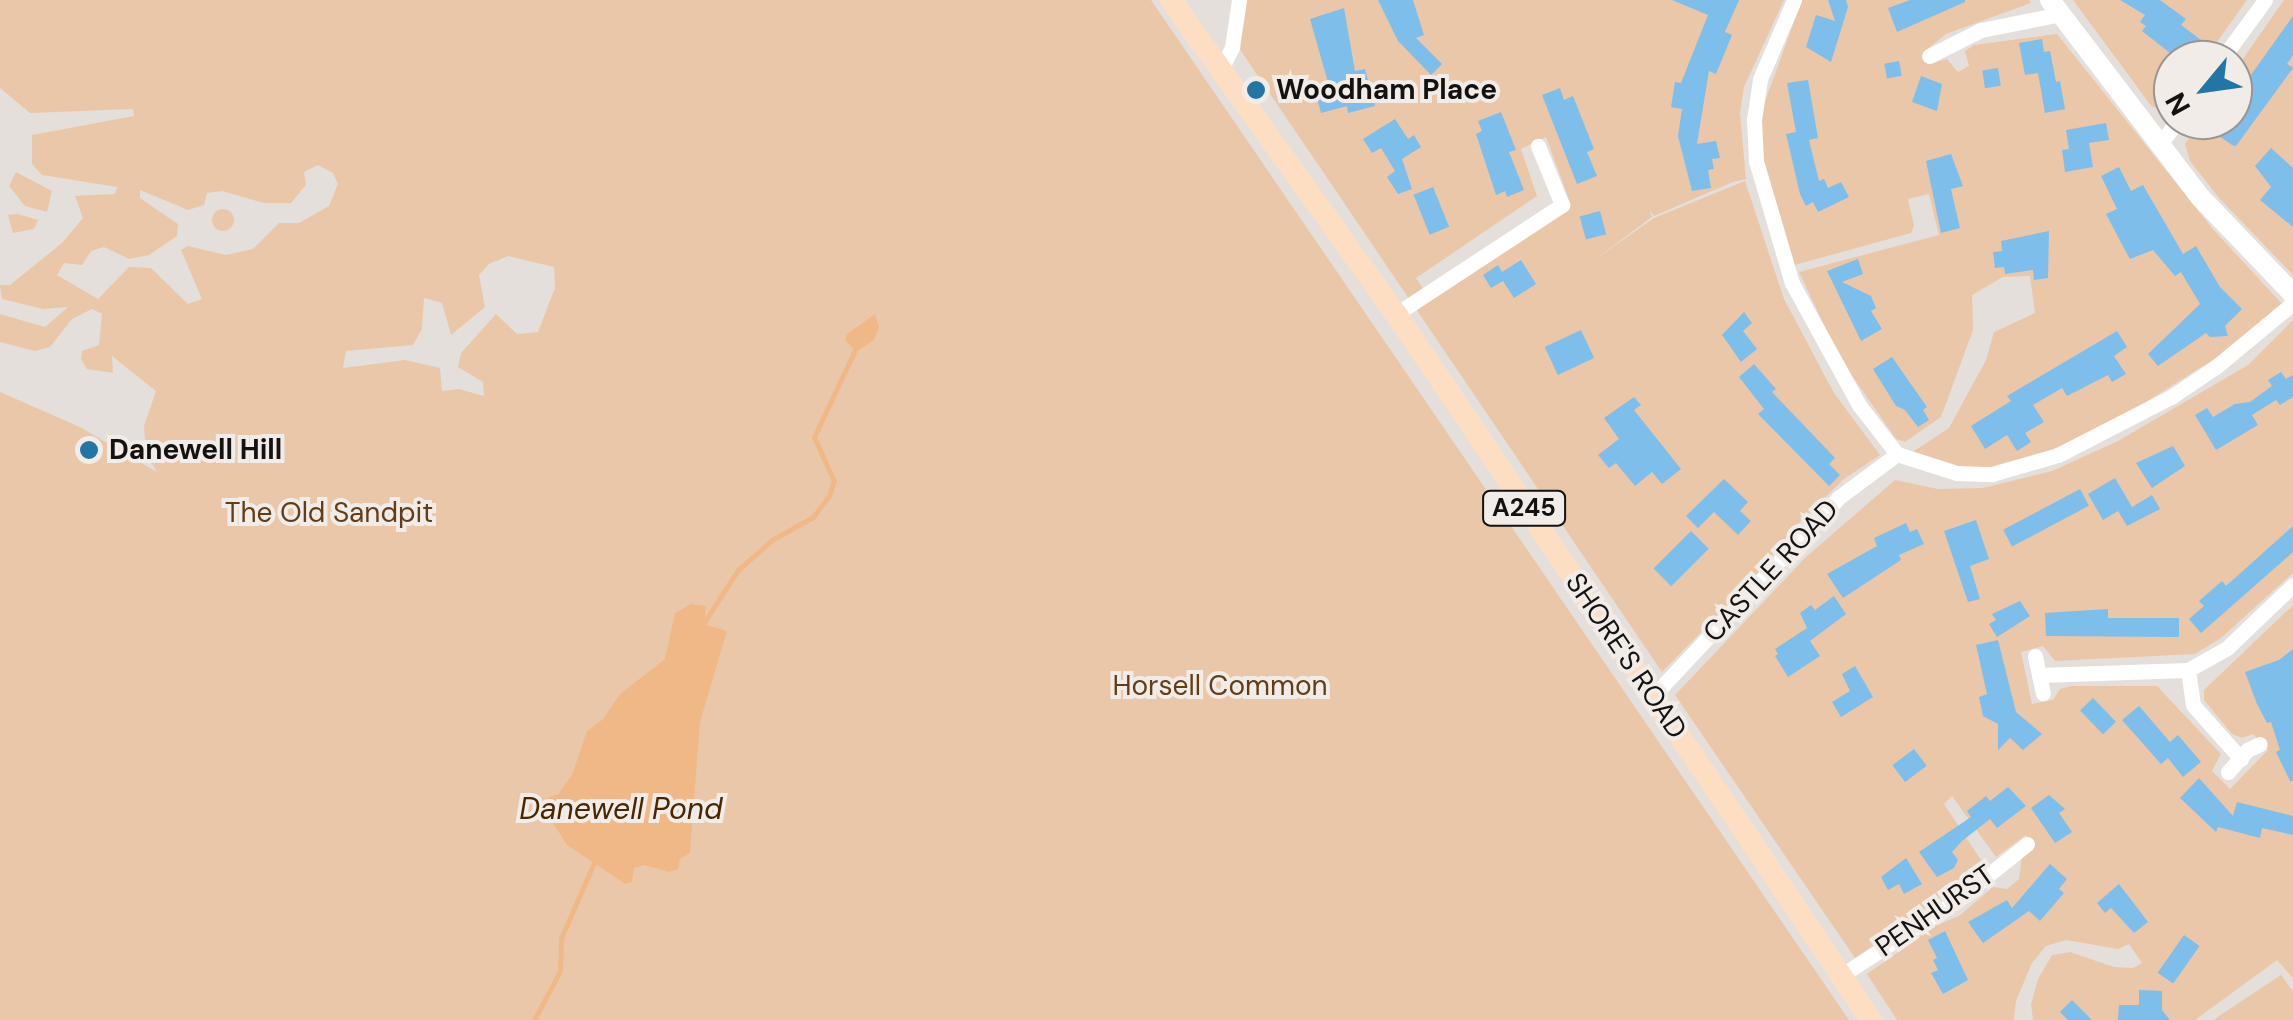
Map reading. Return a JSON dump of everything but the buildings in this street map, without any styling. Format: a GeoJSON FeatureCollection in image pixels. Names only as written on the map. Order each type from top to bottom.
{"type":"FeatureCollection","features":[{"type":"Feature","properties":{"kind":"main road","name":"SHORE'S ROAD"},"geometry":{"type":"LineString","coordinates":[[1171,0],[1396,314],[1871,1020]]}},
{"type":"Feature","properties":{"kind":"street"},"geometry":{"type":"LineString","coordinates":[[1221,69],[1232,47],[1239,0]]}},
{"type":"Feature","properties":{"kind":"street"},"geometry":{"type":"LineString","coordinates":[[1794,0],[1760,80],[1754,120],[1756,162],[1792,283],[1859,405],[1897,454],[1957,474],[1992,474],[2058,455],[2171,397],[2217,366],[2293,303]]}},
{"type":"Feature","properties":{"kind":"street"},"geometry":{"type":"LineString","coordinates":[[2236,40],[2265,0]]}},
{"type":"Feature","properties":{"kind":"street"},"geometry":{"type":"LineString","coordinates":[[1929,56],[1981,30],[2056,7],[2236,238],[2293,294]]}},
{"type":"Feature","properties":{"kind":"street"},"geometry":{"type":"LineString","coordinates":[[2160,144],[2163,140]]}},
{"type":"Feature","properties":{"kind":"street"},"geometry":{"type":"LineString","coordinates":[[1396,314],[1562,204],[1538,146]]}},
{"type":"Feature","properties":{"kind":"street","name":"CASTLE ROAD"},"geometry":{"type":"LineString","coordinates":[[1654,696],[1838,498],[1897,454]]}},
{"type":"Feature","properties":{"kind":"street"},"geometry":{"type":"LineString","coordinates":[[2039,674],[2188,670],[2227,648],[2293,585]]}},
{"type":"Feature","properties":{"kind":"street"},"geometry":{"type":"LineString","coordinates":[[2035,656],[2043,693]]}},
{"type":"Feature","properties":{"kind":"street"},"geometry":{"type":"LineString","coordinates":[[2188,670],[2193,706],[2241,759]]}},
{"type":"Feature","properties":{"kind":"street"},"geometry":{"type":"LineString","coordinates":[[2228,772],[2253,745],[2260,744]]}},
{"type":"Feature","properties":{"kind":"street","name":"PENHURST"},"geometry":{"type":"LineString","coordinates":[[1842,976],[1956,901],[2027,844]]}},
{"type":"Feature","properties":{"kind":"green space","name":"Horsell Common"},"geometry":{"type":"Polygon","coordinates":[[[0,0],[1151,0],[1849,1020],[0,1020],[0,392],[80,427],[157,472],[146,454],[144,426],[156,391],[112,356],[113,373],[87,369],[81,359],[82,351],[99,345],[102,314],[92,309],[72,319],[50,347],[35,351],[0,342],[0,314],[45,327],[68,307],[43,309],[2,299],[0,285],[10,285],[62,243],[83,218],[75,196],[115,194],[117,187],[42,175],[32,164],[32,135],[134,116],[133,109],[30,113],[0,88],[0,0]],[[318,165],[304,172],[306,185],[291,203],[264,203],[222,191],[207,193],[204,205],[188,210],[140,190],[140,198],[178,224],[177,236],[149,255],[129,259],[104,247],[91,251],[82,265],[64,263],[57,275],[98,299],[129,267],[151,268],[188,304],[202,299],[181,250],[188,246],[226,255],[253,249],[279,223],[299,223],[329,206],[338,184],[333,173],[318,165]],[[508,256],[489,264],[479,275],[485,307],[451,335],[442,303],[424,298],[422,329],[413,345],[346,351],[343,368],[405,360],[440,368],[442,391],[459,389],[484,396],[483,382],[458,367],[461,353],[496,314],[517,334],[538,332],[555,288],[554,267],[508,256]]]}},
{"type":"Feature","properties":{"kind":"green space"},"geometry":{"type":"Polygon","coordinates":[[[1245,0],[1784,0],[1744,87],[1740,113],[1746,179],[1654,216],[1649,210],[1652,217],[1594,260],[1654,218],[1745,181],[1784,299],[1834,393],[1880,455],[1844,479],[1797,525],[1750,582],[1662,672],[1237,45],[1245,0]],[[1546,137],[1521,149],[1537,196],[1416,278],[1430,299],[1571,205],[1546,137]]]}},
{"type":"Feature","properties":{"kind":"green space"},"geometry":{"type":"Polygon","coordinates":[[[1802,0],[2029,0],[2031,3],[1946,34],[1925,51],[1931,64],[1947,59],[1958,72],[1969,66],[1965,51],[1974,45],[2057,34],[2212,228],[2283,305],[2214,359],[2127,414],[2039,456],[1992,470],[1957,468],[1915,455],[1914,451],[1949,428],[1986,360],[1994,332],[2035,313],[2030,276],[2003,277],[1972,295],[1973,330],[1941,417],[1905,442],[1896,439],[1839,357],[1799,272],[1939,235],[1929,194],[1908,199],[1914,226],[1911,233],[1791,266],[1768,188],[1759,135],[1764,104],[1802,0]]]}},
{"type":"Feature","properties":{"kind":"green space"},"geometry":{"type":"Polygon","coordinates":[[[2073,0],[2247,0],[2218,40],[2153,40],[2152,107],[2073,0]]]}},
{"type":"Feature","properties":{"kind":"green space"},"geometry":{"type":"Polygon","coordinates":[[[2284,0],[2293,0],[2293,275],[2220,199],[2190,161],[2185,144],[2188,140],[2253,140],[2253,44],[2284,0]]]}},
{"type":"Feature","properties":{"kind":"green space"},"geometry":{"type":"Polygon","coordinates":[[[16,172],[52,191],[47,212],[25,206],[9,186],[16,172]]]}},
{"type":"Feature","properties":{"kind":"green space"},"geometry":{"type":"Polygon","coordinates":[[[223,209],[231,212],[231,228],[223,231],[215,228],[212,220],[215,212],[223,209]]]}},
{"type":"Feature","properties":{"kind":"green space"},"geometry":{"type":"Polygon","coordinates":[[[8,215],[38,220],[34,229],[13,233],[8,215]]]}},
{"type":"Feature","properties":{"kind":"green space"},"geometry":{"type":"Polygon","coordinates":[[[2293,320],[2293,573],[2221,638],[2195,654],[2055,661],[2043,646],[2021,652],[2032,704],[2053,700],[2060,689],[2071,686],[2157,686],[2221,754],[2212,771],[2230,789],[2268,750],[2253,734],[2242,738],[2232,734],[2204,700],[2204,690],[2293,605],[2293,978],[2277,960],[2195,1020],[2033,1020],[2031,1004],[2038,979],[2052,955],[2070,952],[2114,967],[2133,968],[2142,963],[2129,944],[2118,949],[2066,940],[2046,946],[2032,963],[2016,1001],[2014,1020],[1897,1020],[1867,974],[1935,926],[1959,916],[1993,887],[2007,889],[2019,879],[2022,857],[2033,847],[2026,835],[1996,857],[1952,796],[1944,804],[1985,866],[1855,958],[1675,695],[1806,557],[1895,480],[1938,489],[1983,488],[2052,471],[2118,441],[2248,365],[2293,320]]]}},
{"type":"Feature","properties":{"kind":"green space"},"geometry":{"type":"Polygon","coordinates":[[[2281,975],[2293,991],[2293,1020],[2213,1020],[2281,975]]]}},
{"type":"Feature","properties":{"kind":"water"},"geometry":{"type":"Polygon","coordinates":[[[875,314],[879,327],[874,340],[856,352],[845,340],[847,334],[875,314]]]}},
{"type":"Feature","properties":{"kind":"water","name":"Danewell Pond"},"geometry":{"type":"Polygon","coordinates":[[[691,604],[706,606],[704,624],[727,631],[700,722],[690,853],[680,859],[678,869],[669,872],[644,865],[634,868],[632,882],[625,884],[567,845],[544,809],[547,798],[558,794],[572,775],[587,731],[603,719],[620,694],[665,659],[675,613],[691,604]]]}},
{"type":"Feature","properties":{"kind":"waterway"},"geometry":{"type":"LineString","coordinates":[[701,627],[738,570],[772,540],[813,517],[829,496],[834,481],[814,437],[854,352]]}},
{"type":"Feature","properties":{"kind":"waterway"},"geometry":{"type":"LineString","coordinates":[[534,1020],[560,971],[561,938],[593,865]]}},
{"type":"Feature","properties":{"kind":"place","name":"Woodham Place"},"geometry":{"type":"Point","coordinates":[1256,90]}},
{"type":"Feature","properties":{"kind":"place","name":"Danewell Hill"},"geometry":{"type":"Point","coordinates":[89,450]}},
{"type":"Feature","properties":{"kind":"park label","name":"The Old Sandpit"},"geometry":{"type":"Point","coordinates":[329,513]}}]}
